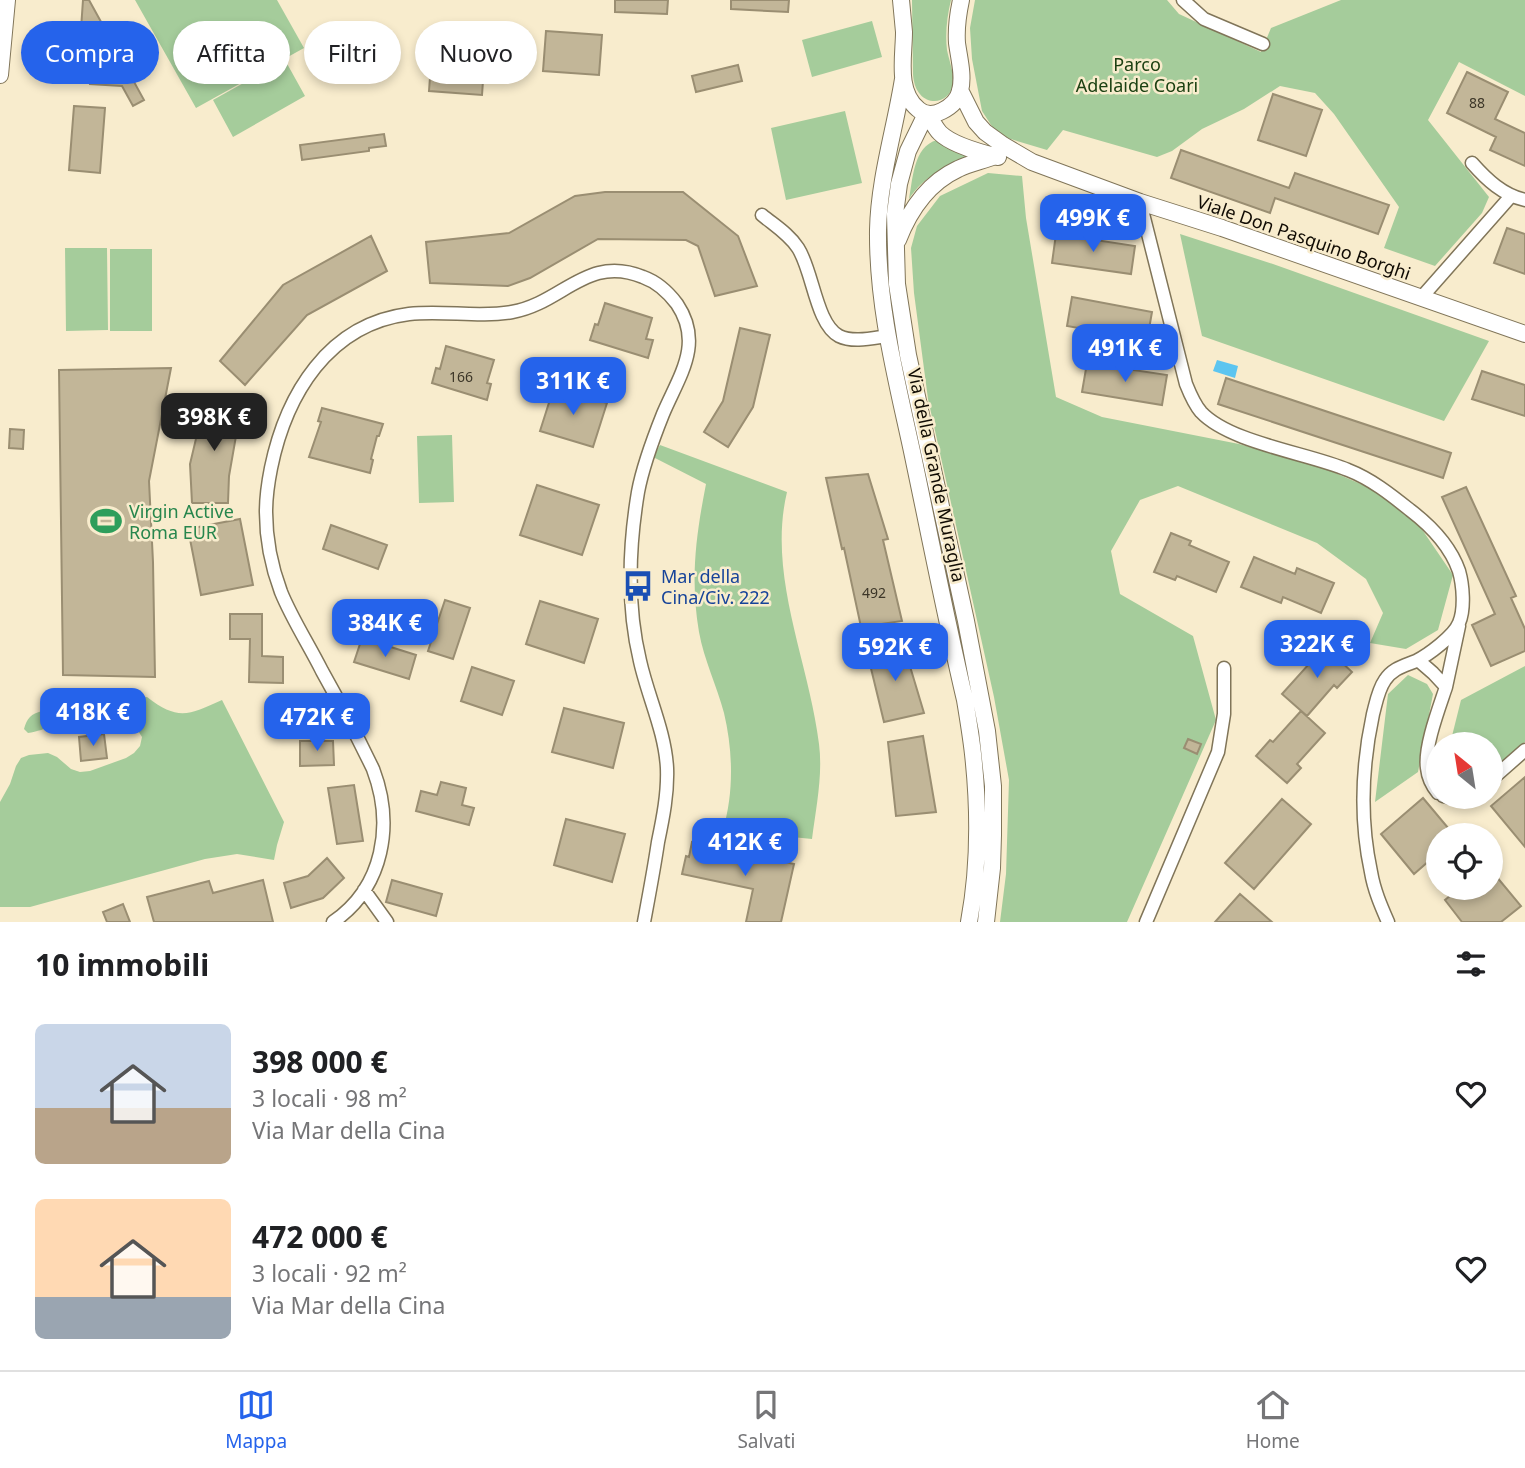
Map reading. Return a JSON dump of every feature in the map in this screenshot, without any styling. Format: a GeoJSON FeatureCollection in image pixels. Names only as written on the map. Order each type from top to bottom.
{"type":"FeatureCollection","features":[{"type":"Feature","properties":{"kind":"street"},"geometry":{"type":"LineString","coordinates":[[0,75],[7,0]]}},
{"type":"Feature","properties":{"kind":"street","name":"Via della Grande Muraglia"},"geometry":{"type":"LineString","coordinates":[[901,0],[904,30],[903,79],[878,218],[879,276],[888,336],[971,739],[976,786],[976,841],[969,922]]}},
{"type":"Feature","properties":{"kind":"street"},"geometry":{"type":"LineString","coordinates":[[927,114],[941,111],[950,105],[960,90],[957,38],[961,0]]}},
{"type":"Feature","properties":{"kind":"street"},"geometry":{"type":"LineString","coordinates":[[1183,0],[1204,19],[1263,44]]}},
{"type":"Feature","properties":{"kind":"street","name":"Viale Don Pasquino Borghi"},"geometry":{"type":"LineString","coordinates":[[903,79],[911,101],[927,114],[944,136],[995,156],[1032,162]]}},
{"type":"Feature","properties":{"kind":"street","name":"Viale Don Pasquino Borghi"},"geometry":{"type":"LineString","coordinates":[[960,90],[981,128],[1032,162],[1140,202],[1525,334]]}},
{"type":"Feature","properties":{"kind":"street","name":"Via della Grande Muraglia"},"geometry":{"type":"LineString","coordinates":[[927,114],[902,168],[895,214],[898,293],[908,355],[987,731],[993,786],[993,835],[986,922]]}},
{"type":"Feature","properties":{"kind":"street"},"geometry":{"type":"LineString","coordinates":[[895,248],[910,214],[934,184],[961,167],[995,156]]}},
{"type":"Feature","properties":{"kind":"street"},"geometry":{"type":"LineString","coordinates":[[1472,163],[1488,180],[1511,196],[1525,201]]}},
{"type":"Feature","properties":{"kind":"street"},"geometry":{"type":"LineString","coordinates":[[1421,298],[1511,196]]}},
{"type":"Feature","properties":{"kind":"street"},"geometry":{"type":"LineString","coordinates":[[1140,202],[1186,384],[1201,411],[1217,424],[1244,437],[1327,462],[1377,485],[1432,528],[1456,565],[1462,589],[1460,622],[1454,657],[1433,732]]}},
{"type":"Feature","properties":{"kind":"street"},"geometry":{"type":"LineString","coordinates":[[762,215],[786,234],[799,250],[821,311],[832,330],[847,338],[888,336]]}},
{"type":"Feature","properties":{"kind":"street"},"geometry":{"type":"LineString","coordinates":[[333,922],[364,890],[375,872],[381,850],[384,819],[380,788],[373,769],[283,595],[276,572],[267,530],[266,510],[268,484],[277,442],[287,414],[304,382],[324,356],[347,338],[371,325],[408,314],[486,315],[516,311],[545,301],[593,274],[606,270],[646,278],[660,286],[678,306],[685,319],[689,340],[685,366],[656,432],[642,474],[634,527],[632,578],[635,638],[667,766],[664,810],[644,922]]}},
{"type":"Feature","properties":{"kind":"street"},"geometry":{"type":"LineString","coordinates":[[1388,922],[1374,885],[1367,847],[1364,804],[1368,745],[1375,706],[1384,680],[1397,668],[1418,660],[1445,639],[1460,622]]}},
{"type":"Feature","properties":{"kind":"street"},"geometry":{"type":"LineString","coordinates":[[1418,660],[1446,687]]}},
{"type":"Feature","properties":{"kind":"street"},"geometry":{"type":"LineString","coordinates":[[1146,922],[1215,760],[1223,722],[1224,668]]}},
{"type":"Feature","properties":{"kind":"street"},"geometry":{"type":"LineString","coordinates":[[1503,768],[1525,750]]}},
{"type":"Feature","properties":{"kind":"street"},"geometry":{"type":"LineString","coordinates":[[364,890],[387,922]]}},
{"type":"Feature","properties":{"kind":"green space"},"geometry":{"type":"Polygon","coordinates":[[[135,0],[277,0],[289,21],[173,21],[173,67],[159,42],[159,21],[147,21],[135,0]]]}},
{"type":"Feature","properties":{"kind":"green space"},"geometry":{"type":"Polygon","coordinates":[[[912,0],[951,0],[946,38],[953,83],[951,91],[940,100],[926,99],[915,86],[912,0]]]}},
{"type":"Feature","properties":{"kind":"green space","name":"Parco Adelaide Coari"},"geometry":{"type":"Polygon","coordinates":[[[975,0],[1167,0],[1179,14],[1261,52],[1271,28],[1341,0],[1525,0],[1525,96],[1459,62],[1428,120],[1489,197],[1482,213],[1435,266],[1384,248],[1399,207],[1334,114],[1315,93],[1280,86],[1244,109],[1202,129],[1172,151],[1157,157],[1063,130],[1047,150],[1004,137],[993,128],[982,111],[972,59],[970,28],[975,0]]]}},
{"type":"Feature","properties":{"kind":"green space"},"geometry":{"type":"Polygon","coordinates":[[[872,21],[882,57],[812,77],[802,40],[872,21]]]}},
{"type":"Feature","properties":{"kind":"green space"},"geometry":{"type":"Polygon","coordinates":[[[290,23],[304,48],[290,56],[290,23]]]}},
{"type":"Feature","properties":{"kind":"green space"},"geometry":{"type":"Polygon","coordinates":[[[290,69],[305,96],[233,137],[213,100],[242,84],[290,84],[290,69]]]}},
{"type":"Feature","properties":{"kind":"green space"},"geometry":{"type":"Polygon","coordinates":[[[182,84],[239,84],[196,108],[182,84]]]}},
{"type":"Feature","properties":{"kind":"green space"},"geometry":{"type":"Polygon","coordinates":[[[845,111],[862,183],[786,200],[771,128],[845,111]]]}},
{"type":"Feature","properties":{"kind":"green space"},"geometry":{"type":"Polygon","coordinates":[[[937,140],[972,159],[936,173],[921,184],[909,199],[919,156],[923,149],[937,140]]]}},
{"type":"Feature","properties":{"kind":"green space"},"geometry":{"type":"Polygon","coordinates":[[[988,173],[1022,176],[1026,218],[1056,397],[1102,417],[1239,444],[1324,468],[1372,489],[1419,525],[1453,575],[1438,630],[1406,649],[1370,643],[1383,613],[1366,579],[1317,543],[1178,486],[1140,500],[1111,551],[1120,594],[1193,636],[1216,720],[1127,922],[1000,922],[1006,874],[1009,780],[994,697],[928,399],[911,248],[917,226],[940,196],[988,173]]]}},
{"type":"Feature","properties":{"kind":"green space"},"geometry":{"type":"Polygon","coordinates":[[[1180,234],[1489,341],[1444,421],[1202,336],[1180,234]]]}},
{"type":"Feature","properties":{"kind":"green space"},"geometry":{"type":"Polygon","coordinates":[[[65,248],[107,248],[108,330],[66,331],[65,248]]]}},
{"type":"Feature","properties":{"kind":"green space"},"geometry":{"type":"Polygon","coordinates":[[[110,249],[152,249],[152,331],[110,331],[110,249]]]}},
{"type":"Feature","properties":{"kind":"green space"},"geometry":{"type":"Polygon","coordinates":[[[452,435],[454,502],[419,503],[417,436],[452,435]]]}},
{"type":"Feature","properties":{"kind":"green space"},"geometry":{"type":"Polygon","coordinates":[[[660,445],[787,492],[782,524],[786,587],[814,713],[820,756],[812,839],[723,830],[731,786],[729,742],[724,713],[701,642],[695,594],[697,539],[706,484],[653,457],[660,445]]]}},
{"type":"Feature","properties":{"kind":"green space"},"geometry":{"type":"Polygon","coordinates":[[[1525,666],[1525,742],[1503,761],[1503,732],[1453,732],[1461,700],[1525,666]]]}},
{"type":"Feature","properties":{"kind":"green space"},"geometry":{"type":"Polygon","coordinates":[[[1408,675],[1427,684],[1433,694],[1418,772],[1375,802],[1388,694],[1408,675]]]}},
{"type":"Feature","properties":{"kind":"green space"},"geometry":{"type":"Polygon","coordinates":[[[147,697],[167,710],[184,713],[222,700],[284,822],[274,860],[237,854],[205,859],[30,907],[0,907],[0,802],[21,758],[48,753],[71,769],[90,771],[134,753],[140,746],[142,737],[136,728],[124,720],[88,725],[59,725],[28,733],[24,729],[28,719],[42,711],[147,697]]]}},
{"type":"Feature","properties":{"kind":"water"},"geometry":{"type":"Polygon","coordinates":[[[1217,360],[1238,366],[1235,378],[1213,371],[1217,360]]]}},
{"type":"Feature","properties":{"kind":"building"},"geometry":{"type":"Polygon","coordinates":[[[83,0],[89,0],[101,21],[82,21],[83,0]]]}},
{"type":"Feature","properties":{"kind":"building"},"geometry":{"type":"Polygon","coordinates":[[[615,0],[668,0],[667,14],[615,12],[615,0]]]}},
{"type":"Feature","properties":{"kind":"building"},"geometry":{"type":"Polygon","coordinates":[[[731,0],[789,0],[788,12],[731,9],[731,0]]]}},
{"type":"Feature","properties":{"kind":"building"},"geometry":{"type":"Polygon","coordinates":[[[546,31],[602,35],[599,75],[543,71],[546,31]]]}},
{"type":"Feature","properties":{"kind":"building"},"geometry":{"type":"Polygon","coordinates":[[[738,65],[742,81],[696,92],[692,76],[738,65]]]}},
{"type":"Feature","properties":{"kind":"building"},"geometry":{"type":"Polygon","coordinates":[[[1467,72],[1508,92],[1495,119],[1525,133],[1525,166],[1490,150],[1496,137],[1447,113],[1467,72]]]}},
{"type":"Feature","properties":{"kind":"building"},"geometry":{"type":"Polygon","coordinates":[[[90,84],[135,84],[144,100],[133,106],[122,86],[90,84]]]}},
{"type":"Feature","properties":{"kind":"building"},"geometry":{"type":"Polygon","coordinates":[[[430,84],[483,84],[482,95],[429,91],[430,84]]]}},
{"type":"Feature","properties":{"kind":"building"},"geometry":{"type":"Polygon","coordinates":[[[1273,94],[1322,110],[1306,156],[1258,140],[1273,94]]]}},
{"type":"Feature","properties":{"kind":"building"},"geometry":{"type":"Polygon","coordinates":[[[74,106],[105,108],[100,173],[69,170],[74,106]]]}},
{"type":"Feature","properties":{"kind":"building"},"geometry":{"type":"Polygon","coordinates":[[[384,134],[386,146],[369,148],[369,151],[302,160],[300,145],[384,134]]]}},
{"type":"Feature","properties":{"kind":"building"},"geometry":{"type":"Polygon","coordinates":[[[1181,150],[1289,188],[1295,173],[1389,205],[1378,234],[1275,198],[1270,213],[1171,178],[1181,150]]]}},
{"type":"Feature","properties":{"kind":"building"},"geometry":{"type":"Polygon","coordinates":[[[605,192],[683,192],[738,236],[757,286],[715,296],[698,246],[686,240],[598,239],[530,278],[508,286],[430,283],[426,242],[509,233],[575,196],[605,192]]]}},
{"type":"Feature","properties":{"kind":"building"},"geometry":{"type":"Polygon","coordinates":[[[1507,228],[1525,234],[1525,274],[1494,263],[1507,228]]]}},
{"type":"Feature","properties":{"kind":"building"},"geometry":{"type":"Polygon","coordinates":[[[1056,234],[1135,246],[1131,274],[1052,263],[1056,234]]]}},
{"type":"Feature","properties":{"kind":"building"},"geometry":{"type":"Polygon","coordinates":[[[371,236],[387,271],[307,315],[245,385],[220,361],[283,285],[371,236]]]}},
{"type":"Feature","properties":{"kind":"building"},"geometry":{"type":"Polygon","coordinates":[[[1072,297],[1152,312],[1147,340],[1067,326],[1072,297]]]}},
{"type":"Feature","properties":{"kind":"building"},"geometry":{"type":"Polygon","coordinates":[[[605,303],[652,318],[646,339],[653,340],[648,358],[590,340],[605,303]]]}},
{"type":"Feature","properties":{"kind":"building"},"geometry":{"type":"Polygon","coordinates":[[[740,328],[770,335],[753,407],[728,447],[704,432],[723,401],[740,328]]]}},
{"type":"Feature","properties":{"kind":"building"},"geometry":{"type":"Polygon","coordinates":[[[446,346],[494,360],[487,383],[491,384],[487,400],[432,383],[436,368],[440,369],[446,346]]]}},
{"type":"Feature","properties":{"kind":"building"},"geometry":{"type":"Polygon","coordinates":[[[1087,363],[1167,375],[1162,405],[1082,392],[1087,363]]]}},
{"type":"Feature","properties":{"kind":"building","name":"Virgin Active Roma EUR"},"geometry":{"type":"Polygon","coordinates":[[[171,368],[149,481],[155,677],[63,675],[59,370],[171,368]]]}},
{"type":"Feature","properties":{"kind":"building"},"geometry":{"type":"Polygon","coordinates":[[[1482,371],[1525,385],[1525,416],[1472,399],[1482,371]]]}},
{"type":"Feature","properties":{"kind":"building"},"geometry":{"type":"Polygon","coordinates":[[[1226,378],[1451,453],[1443,478],[1218,404],[1226,378]]]}},
{"type":"Feature","properties":{"kind":"building"},"geometry":{"type":"Polygon","coordinates":[[[554,387],[607,403],[593,447],[540,431],[554,387]]]}},
{"type":"Feature","properties":{"kind":"building"},"geometry":{"type":"Polygon","coordinates":[[[211,399],[245,411],[236,436],[229,476],[228,503],[192,503],[190,464],[199,426],[211,399]]]}},
{"type":"Feature","properties":{"kind":"building"},"geometry":{"type":"Polygon","coordinates":[[[322,408],[383,424],[377,436],[370,473],[309,457],[321,422],[318,421],[322,408]]]}},
{"type":"Feature","properties":{"kind":"building"},"geometry":{"type":"Polygon","coordinates":[[[10,429],[24,430],[23,449],[9,448],[10,429]]]}},
{"type":"Feature","properties":{"kind":"building"},"geometry":{"type":"Polygon","coordinates":[[[868,474],[888,539],[883,540],[902,621],[861,627],[826,478],[868,474]]]}},
{"type":"Feature","properties":{"kind":"building"},"geometry":{"type":"Polygon","coordinates":[[[537,485],[599,505],[582,555],[520,535],[537,485]]]}},
{"type":"Feature","properties":{"kind":"building"},"geometry":{"type":"Polygon","coordinates":[[[1466,487],[1516,596],[1511,598],[1525,629],[1525,651],[1491,666],[1472,625],[1495,614],[1442,497],[1466,487]]]}},
{"type":"Feature","properties":{"kind":"building"},"geometry":{"type":"Polygon","coordinates":[[[240,519],[253,585],[201,595],[188,529],[240,519]]]}},
{"type":"Feature","properties":{"kind":"building"},"geometry":{"type":"Polygon","coordinates":[[[331,525],[387,545],[378,569],[323,549],[331,525]]]}},
{"type":"Feature","properties":{"kind":"building"},"geometry":{"type":"Polygon","coordinates":[[[1171,533],[1191,541],[1189,545],[1229,562],[1216,592],[1177,576],[1175,580],[1154,572],[1171,533]]]}},
{"type":"Feature","properties":{"kind":"building"},"geometry":{"type":"Polygon","coordinates":[[[1254,557],[1295,574],[1297,568],[1334,583],[1321,613],[1283,597],[1281,603],[1241,587],[1254,557]]]}},
{"type":"Feature","properties":{"kind":"building"},"geometry":{"type":"Polygon","coordinates":[[[445,600],[470,608],[453,659],[428,651],[445,600]]]}},
{"type":"Feature","properties":{"kind":"building"},"geometry":{"type":"Polygon","coordinates":[[[540,601],[598,619],[584,663],[526,644],[540,601]]]}},
{"type":"Feature","properties":{"kind":"building"},"geometry":{"type":"Polygon","coordinates":[[[230,614],[262,614],[262,656],[283,657],[283,683],[249,682],[250,639],[230,639],[230,614]]]}},
{"type":"Feature","properties":{"kind":"building"},"geometry":{"type":"Polygon","coordinates":[[[362,638],[416,655],[409,679],[354,662],[362,638]]]}},
{"type":"Feature","properties":{"kind":"building"},"geometry":{"type":"Polygon","coordinates":[[[903,643],[924,713],[884,722],[867,652],[903,643]]]}},
{"type":"Feature","properties":{"kind":"building"},"geometry":{"type":"Polygon","coordinates":[[[1321,643],[1352,672],[1337,688],[1334,685],[1307,716],[1282,694],[1310,663],[1306,660],[1321,643]]]}},
{"type":"Feature","properties":{"kind":"building"},"geometry":{"type":"Polygon","coordinates":[[[472,667],[514,681],[502,715],[461,701],[472,667]]]}},
{"type":"Feature","properties":{"kind":"building"},"geometry":{"type":"Polygon","coordinates":[[[302,700],[304,724],[268,727],[266,703],[302,700]]]}},
{"type":"Feature","properties":{"kind":"building"},"geometry":{"type":"Polygon","coordinates":[[[564,708],[624,723],[613,768],[552,752],[564,708]]]}},
{"type":"Feature","properties":{"kind":"building"},"geometry":{"type":"Polygon","coordinates":[[[1301,711],[1325,733],[1297,764],[1301,768],[1287,783],[1256,756],[1270,740],[1273,742],[1301,711]]]}},
{"type":"Feature","properties":{"kind":"building"},"geometry":{"type":"Polygon","coordinates":[[[104,734],[107,758],[81,761],[79,737],[104,734]]]}},
{"type":"Feature","properties":{"kind":"building"},"geometry":{"type":"Polygon","coordinates":[[[923,736],[936,812],[896,816],[888,742],[923,736]]]}},
{"type":"Feature","properties":{"kind":"building"},"geometry":{"type":"Polygon","coordinates":[[[1188,739],[1201,744],[1197,754],[1184,748],[1188,739]]]}},
{"type":"Feature","properties":{"kind":"building"},"geometry":{"type":"Polygon","coordinates":[[[300,741],[333,741],[334,765],[300,766],[300,741]]]}},
{"type":"Feature","properties":{"kind":"building"},"geometry":{"type":"Polygon","coordinates":[[[1525,777],[1525,847],[1493,809],[1503,809],[1503,796],[1525,777]]]}},
{"type":"Feature","properties":{"kind":"building"},"geometry":{"type":"Polygon","coordinates":[[[441,782],[466,788],[462,805],[474,808],[469,825],[416,811],[421,791],[437,795],[441,782]]]}},
{"type":"Feature","properties":{"kind":"building"},"geometry":{"type":"Polygon","coordinates":[[[354,785],[363,841],[337,844],[328,788],[354,785]]]}},
{"type":"Feature","properties":{"kind":"building"},"geometry":{"type":"Polygon","coordinates":[[[1423,798],[1426,809],[1432,809],[1444,823],[1426,823],[1426,864],[1414,874],[1381,834],[1423,798]]]}},
{"type":"Feature","properties":{"kind":"building"},"geometry":{"type":"Polygon","coordinates":[[[1282,799],[1311,824],[1254,889],[1225,863],[1282,799]]]}},
{"type":"Feature","properties":{"kind":"building"},"geometry":{"type":"Polygon","coordinates":[[[566,819],[625,834],[612,882],[554,865],[566,819]]]}},
{"type":"Feature","properties":{"kind":"building"},"geometry":{"type":"Polygon","coordinates":[[[692,842],[794,864],[781,922],[746,922],[753,889],[682,874],[692,842]]]}},
{"type":"Feature","properties":{"kind":"building"},"geometry":{"type":"Polygon","coordinates":[[[327,858],[344,878],[323,898],[291,908],[284,883],[308,876],[327,858]]]}},
{"type":"Feature","properties":{"kind":"building"},"geometry":{"type":"Polygon","coordinates":[[[263,880],[273,922],[154,922],[147,897],[209,881],[213,893],[263,880]]]}},
{"type":"Feature","properties":{"kind":"building"},"geometry":{"type":"Polygon","coordinates":[[[392,880],[442,894],[436,916],[386,902],[392,880]]]}},
{"type":"Feature","properties":{"kind":"building"},"geometry":{"type":"Polygon","coordinates":[[[1503,884],[1521,906],[1501,922],[1462,922],[1445,900],[1503,900],[1503,884]]]}},
{"type":"Feature","properties":{"kind":"building"},"geometry":{"type":"Polygon","coordinates":[[[1240,894],[1272,922],[1215,922],[1240,894]]]}},
{"type":"Feature","properties":{"kind":"building"},"geometry":{"type":"Polygon","coordinates":[[[123,904],[130,922],[107,922],[103,912],[123,904]]]}},
{"type":"Feature","properties":{"kind":"place","name":"Virgin Active Roma EUR"},"geometry":{"type":"Point","coordinates":[106,521]}},
{"type":"Feature","properties":{"kind":"place","name":"Mar della Cina/Civ. 222"},"geometry":{"type":"Point","coordinates":[638,586]}}]}
